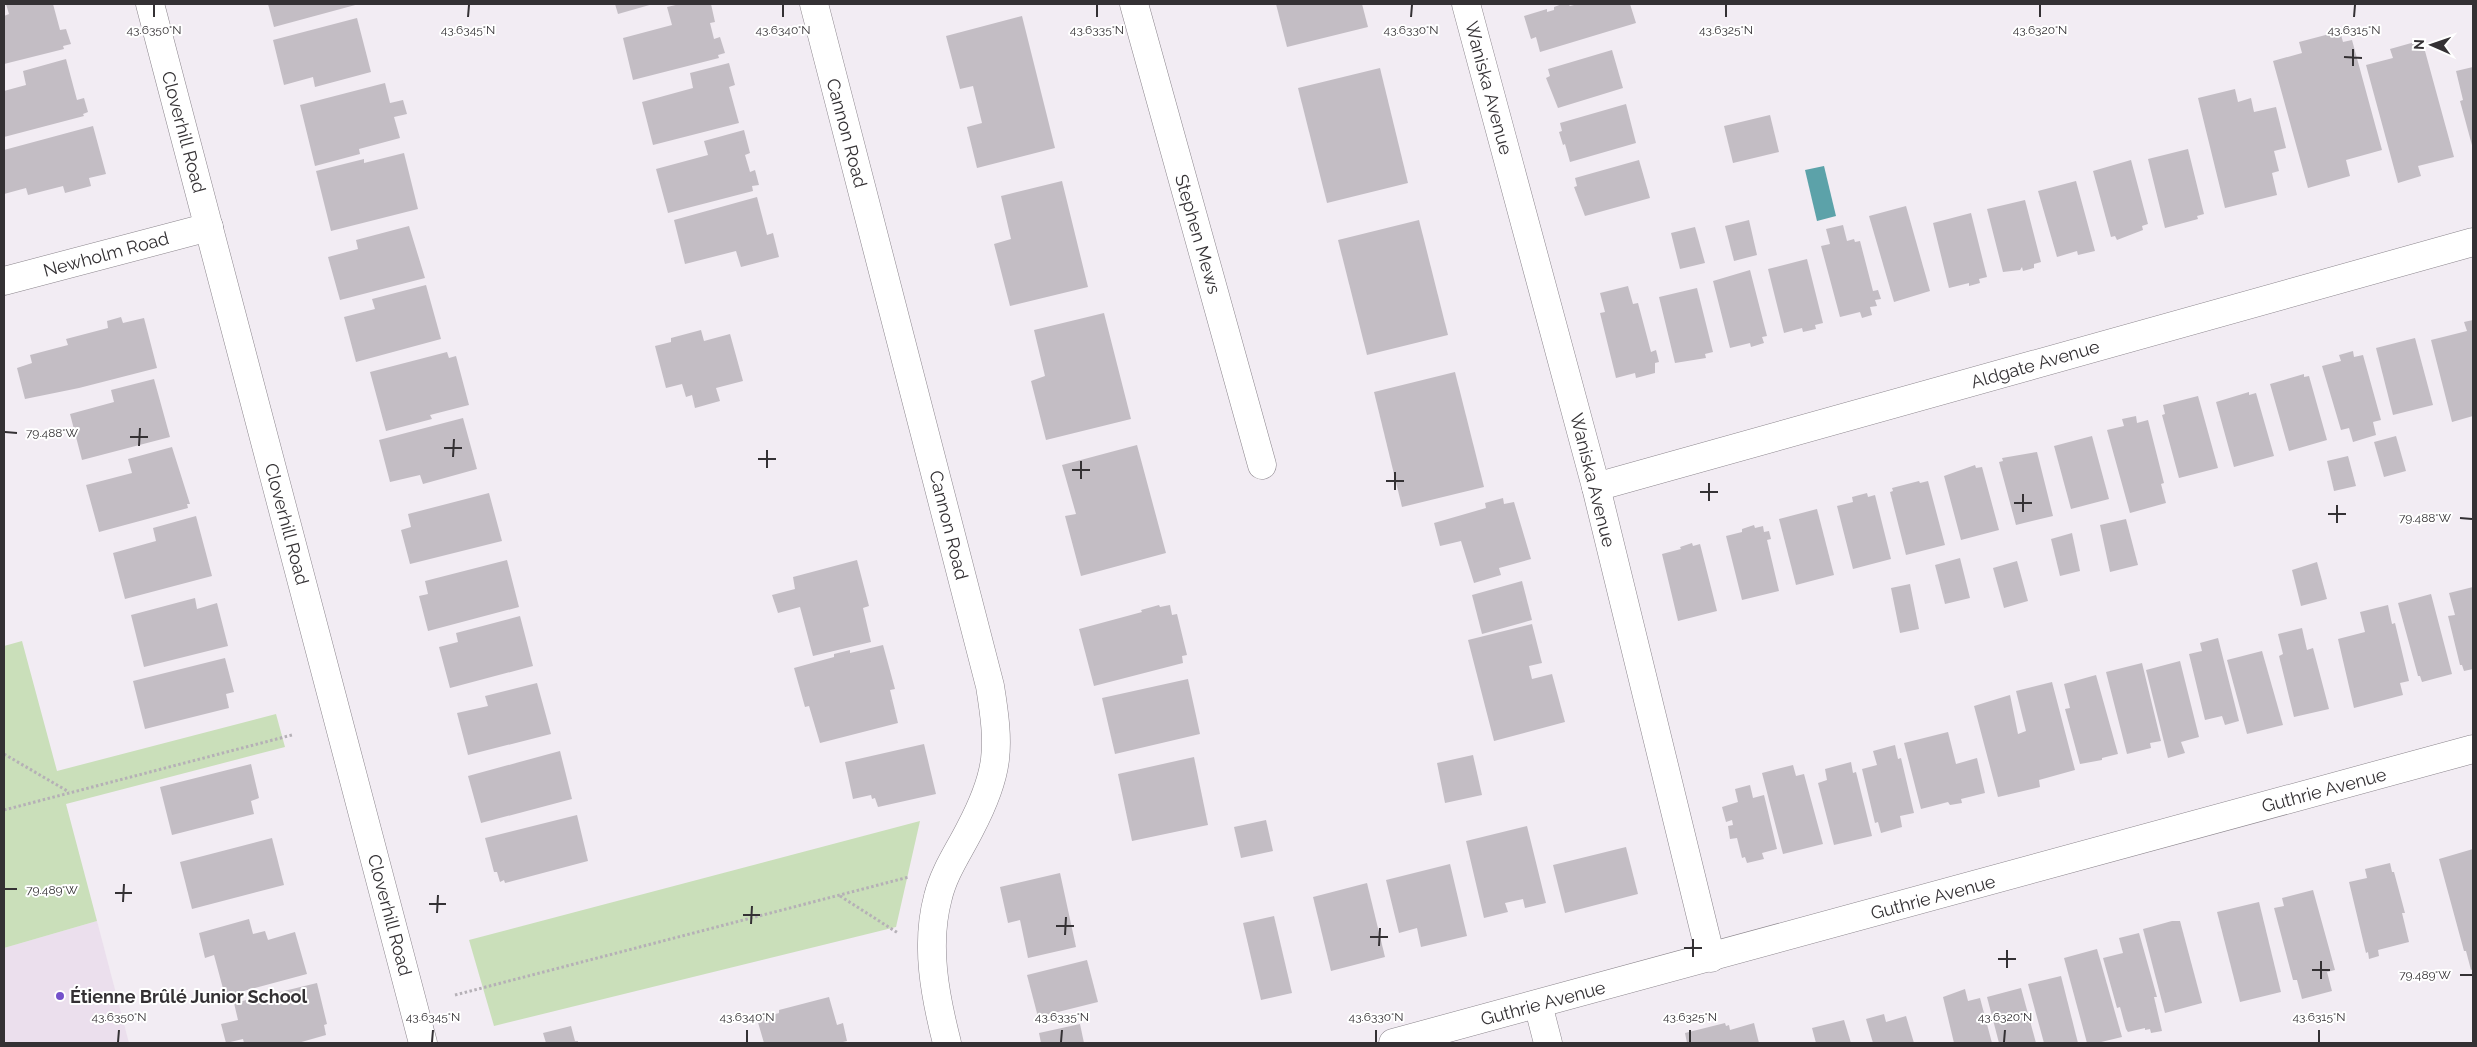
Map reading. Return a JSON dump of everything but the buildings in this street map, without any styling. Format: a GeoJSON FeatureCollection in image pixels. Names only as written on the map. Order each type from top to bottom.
{"type":"FeatureCollection","features":[{"type":"Feature","properties":{"kind":"street","name":"Cloverhill Road"},"geometry":{"type":"LineString","coordinates":[[150,4],[424,1043]]}},
{"type":"Feature","properties":{"kind":"street","name":"Cannon Road"},"geometry":{"type":"LineString","coordinates":[[814,4],[993,702],[997,742],[996,762],[990,785],[970,828],[949,866],[938,896],[933,920],[931,945],[933,972],[947,1043]]}},
{"type":"Feature","properties":{"kind":"street","name":"Stephen Mews"},"geometry":{"type":"LineString","coordinates":[[1134,4],[1262,465]]}},
{"type":"Feature","properties":{"kind":"street","name":"Waniska Avenue"},"geometry":{"type":"LineString","coordinates":[[1466,4],[1596,487],[1700,921],[1711,958]]}},
{"type":"Feature","properties":{"kind":"street","name":"Newholm Road"},"geometry":{"type":"LineString","coordinates":[[4,281],[209,227]]}},
{"type":"Feature","properties":{"kind":"street","name":"Aldgate Avenue"},"geometry":{"type":"LineString","coordinates":[[1596,487],[2473,242]]}},
{"type":"Feature","properties":{"kind":"street","name":"Guthrie Avenue"},"geometry":{"type":"LineString","coordinates":[[1393,1043],[1711,958],[2473,749]]}},
{"type":"Feature","properties":{"kind":"street"},"geometry":{"type":"LineString","coordinates":[[1538,1004],[1548,1043]]}},
{"type":"Feature","properties":{"kind":"path"},"geometry":{"type":"LineString","coordinates":[[4,810],[292,735]]}},
{"type":"Feature","properties":{"kind":"path"},"geometry":{"type":"LineString","coordinates":[[4,754],[70,793]]}},
{"type":"Feature","properties":{"kind":"path"},"geometry":{"type":"LineString","coordinates":[[455,995],[949,866]]}},
{"type":"Feature","properties":{"kind":"path"},"geometry":{"type":"LineString","coordinates":[[840,895],[895,932],[931,945]]}},
{"type":"Feature","properties":{"kind":"shaded area","name":"Étienne Brûlé Junior School"},"geometry":{"type":"Polygon","coordinates":[[[97,921],[129,1043],[4,1043],[4,948],[97,921]]]}},
{"type":"Feature","properties":{"kind":"green space"},"geometry":{"type":"Polygon","coordinates":[[[22,641],[57,771],[276,714],[285,747],[66,804],[97,921],[4,948],[4,646],[22,641]]]}},
{"type":"Feature","properties":{"kind":"green space"},"geometry":{"type":"Polygon","coordinates":[[[920,821],[896,927],[494,1026],[469,940],[920,821]]]}},
{"type":"Feature","properties":{"kind":"water"},"geometry":{"type":"Polygon","coordinates":[[[1824,166],[1836,216],[1817,221],[1805,170],[1824,166]]]}},
{"type":"Feature","properties":{"kind":"place","name":"Étienne Brûlé Junior School"},"geometry":{"type":"Point","coordinates":[60,996]}}]}
